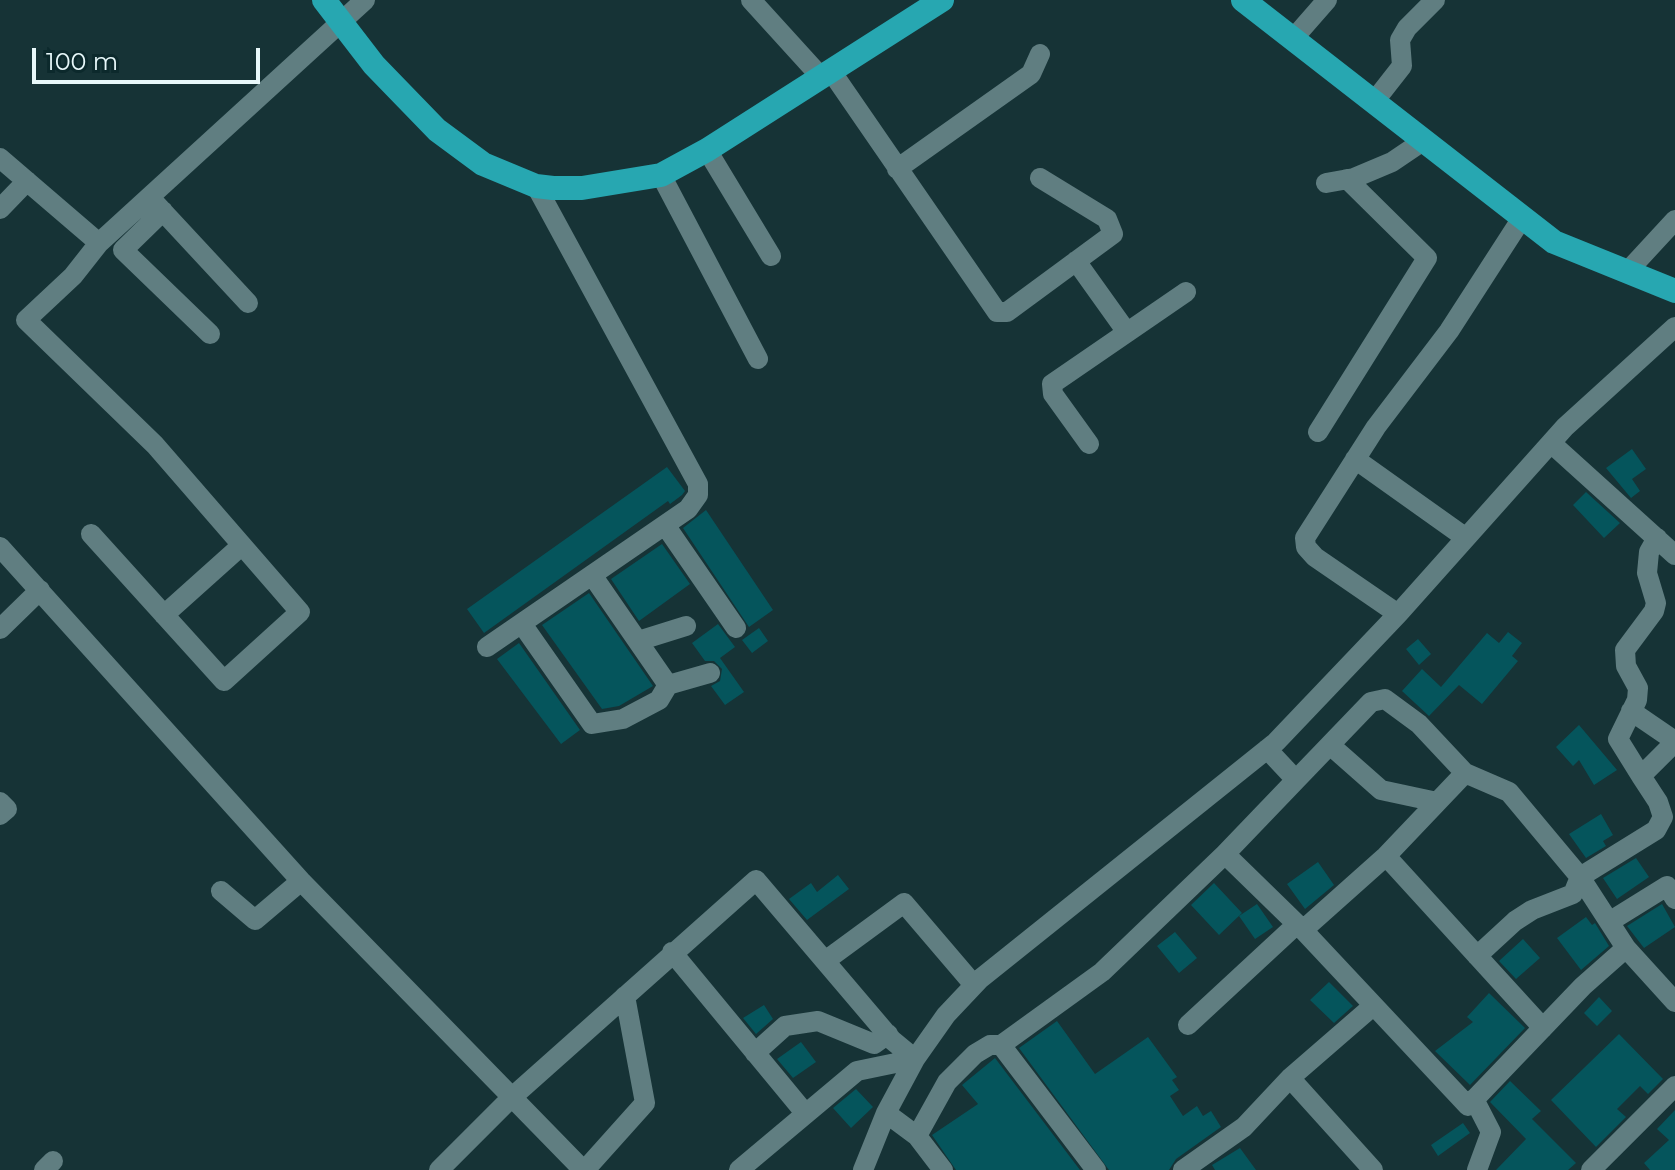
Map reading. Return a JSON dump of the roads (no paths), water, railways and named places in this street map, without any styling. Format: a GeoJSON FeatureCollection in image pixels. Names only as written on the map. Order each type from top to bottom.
{"type":"FeatureCollection","features":[{"type":"Feature","properties":{"kind":"main road"},"geometry":{"type":"LineString","coordinates":[[324,0],[339,23],[437,130],[483,164],[536,186],[582,188],[661,175],[707,150],[942,0]]}},
{"type":"Feature","properties":{"kind":"main road"},"geometry":{"type":"LineString","coordinates":[[1243,0],[1554,242],[1675,291]]}},
{"type":"Feature","properties":{"kind":"street"},"geometry":{"type":"LineString","coordinates":[[210,334],[123,250],[157,204],[365,0]]}},
{"type":"Feature","properties":{"kind":"street"},"geometry":{"type":"LineString","coordinates":[[751,0],[826,74],[997,312],[1007,312],[1113,234],[1113,226],[1107,219],[1040,178]]}},
{"type":"Feature","properties":{"kind":"street"},"geometry":{"type":"LineString","coordinates":[[1292,40],[1327,0]]}},
{"type":"Feature","properties":{"kind":"street"},"geometry":{"type":"LineString","coordinates":[[1373,103],[1402,66],[1400,40],[1407,28],[1435,0]]}},
{"type":"Feature","properties":{"kind":"street"},"geometry":{"type":"LineString","coordinates":[[897,169],[1031,74],[1040,54]]}},
{"type":"Feature","properties":{"kind":"street"},"geometry":{"type":"LineString","coordinates":[[1326,183],[1347,179],[1392,162],[1423,141]]}},
{"type":"Feature","properties":{"kind":"street"},"geometry":{"type":"LineString","coordinates":[[707,150],[771,256]]}},
{"type":"Feature","properties":{"kind":"street"},"geometry":{"type":"LineString","coordinates":[[0,158],[99,243]]}},
{"type":"Feature","properties":{"kind":"street"},"geometry":{"type":"LineString","coordinates":[[661,175],[758,359]]}},
{"type":"Feature","properties":{"kind":"street"},"geometry":{"type":"LineString","coordinates":[[1318,432],[1427,258],[1347,179]]}},
{"type":"Feature","properties":{"kind":"street"},"geometry":{"type":"LineString","coordinates":[[0,209],[27,181]]}},
{"type":"Feature","properties":{"kind":"street"},"geometry":{"type":"LineString","coordinates":[[487,647],[688,509],[698,495],[698,484],[536,186]]}},
{"type":"Feature","properties":{"kind":"street"},"geometry":{"type":"LineString","coordinates":[[91,534],[224,681],[300,612],[155,445],[26,320],[73,276],[99,243],[157,204]]}},
{"type":"Feature","properties":{"kind":"street"},"geometry":{"type":"LineString","coordinates":[[157,204],[248,303]]}},
{"type":"Feature","properties":{"kind":"street"},"geometry":{"type":"LineString","coordinates":[[1398,614],[1315,557],[1306,547],[1308,530],[1355,459],[1449,331],[1522,218]]}},
{"type":"Feature","properties":{"kind":"street"},"geometry":{"type":"LineString","coordinates":[[1627,272],[1675,220]]}},
{"type":"Feature","properties":{"kind":"street"},"geometry":{"type":"LineString","coordinates":[[1076,261],[1126,331]]}},
{"type":"Feature","properties":{"kind":"street"},"geometry":{"type":"LineString","coordinates":[[1089,444],[1053,394],[1052,384],[1186,292]]}},
{"type":"Feature","properties":{"kind":"street"},"geometry":{"type":"LineString","coordinates":[[863,1170],[886,1113],[915,1059],[946,1015],[974,985],[1267,749],[1398,614],[1551,443],[1609,384],[1675,327]]}},
{"type":"Feature","properties":{"kind":"street"},"geometry":{"type":"LineString","coordinates":[[1551,443],[1675,555]]}},
{"type":"Feature","properties":{"kind":"street"},"geometry":{"type":"LineString","coordinates":[[1355,459],[1466,538]]}},
{"type":"Feature","properties":{"kind":"street"},"geometry":{"type":"LineString","coordinates":[[665,525],[736,628]]}},
{"type":"Feature","properties":{"kind":"street"},"geometry":{"type":"LineString","coordinates":[[1477,956],[1532,910],[1573,894],[1580,877],[1656,830],[1663,817],[1658,802],[1618,739],[1638,688],[1626,666],[1625,650],[1654,611],[1656,603],[1647,573],[1649,552],[1657,538]]}},
{"type":"Feature","properties":{"kind":"street"},"geometry":{"type":"LineString","coordinates":[[164,615],[241,546]]}},
{"type":"Feature","properties":{"kind":"street"},"geometry":{"type":"LineString","coordinates":[[0,547],[301,881],[510,1099],[584,1170],[645,1103],[625,996]]}},
{"type":"Feature","properties":{"kind":"street"},"geometry":{"type":"LineString","coordinates":[[592,575],[668,685]]}},
{"type":"Feature","properties":{"kind":"street"},"geometry":{"type":"LineString","coordinates":[[0,629],[40,590]]}},
{"type":"Feature","properties":{"kind":"street"},"geometry":{"type":"LineString","coordinates":[[522,624],[592,724],[623,719],[659,700],[668,685],[710,673]]}},
{"type":"Feature","properties":{"kind":"street"},"geometry":{"type":"LineString","coordinates":[[638,641],[686,626]]}},
{"type":"Feature","properties":{"kind":"street"},"geometry":{"type":"LineString","coordinates":[[917,1136],[947,1082],[975,1054],[990,1045],[1001,1045],[1102,972],[1225,854],[1371,702],[1385,699],[1419,724],[1465,773],[1509,792],[1580,877],[1626,948],[1675,1002]]}},
{"type":"Feature","properties":{"kind":"street"},"geometry":{"type":"LineString","coordinates":[[1631,711],[1675,742],[1641,776]]}},
{"type":"Feature","properties":{"kind":"street"},"geometry":{"type":"LineString","coordinates":[[1330,745],[1381,790],[1437,802]]}},
{"type":"Feature","properties":{"kind":"street"},"geometry":{"type":"LineString","coordinates":[[1267,749],[1296,780]]}},
{"type":"Feature","properties":{"kind":"street"},"geometry":{"type":"LineString","coordinates":[[1188,1025],[1386,856],[1465,773]]}},
{"type":"Feature","properties":{"kind":"street"},"geometry":{"type":"LineString","coordinates":[[0,802],[7,809],[0,815]]}},
{"type":"Feature","properties":{"kind":"street"},"geometry":{"type":"LineString","coordinates":[[1225,854],[1300,927],[1468,1106],[1626,948]]}},
{"type":"Feature","properties":{"kind":"street"},"geometry":{"type":"LineString","coordinates":[[1386,856],[1543,1028]]}},
{"type":"Feature","properties":{"kind":"street"},"geometry":{"type":"LineString","coordinates":[[439,1170],[510,1099],[756,880],[888,1034],[915,1059]]}},
{"type":"Feature","properties":{"kind":"street"},"geometry":{"type":"LineString","coordinates":[[221,891],[255,920],[301,881]]}},
{"type":"Feature","properties":{"kind":"street"},"geometry":{"type":"LineString","coordinates":[[1609,922],[1667,886],[1675,899]]}},
{"type":"Feature","properties":{"kind":"street"},"geometry":{"type":"LineString","coordinates":[[825,961],[904,903],[974,985]]}},
{"type":"Feature","properties":{"kind":"street"},"geometry":{"type":"LineString","coordinates":[[672,952],[805,1113]]}},
{"type":"Feature","properties":{"kind":"street"},"geometry":{"type":"LineString","coordinates":[[1192,1168],[1244,1127],[1290,1078],[1373,1006]]}},
{"type":"Feature","properties":{"kind":"street"},"geometry":{"type":"LineString","coordinates":[[755,1053],[785,1026],[807,1022],[818,1021],[874,1044],[888,1034]]}},
{"type":"Feature","properties":{"kind":"street"},"geometry":{"type":"LineString","coordinates":[[1001,1045],[1096,1170]]}},
{"type":"Feature","properties":{"kind":"street"},"geometry":{"type":"LineString","coordinates":[[739,1170],[857,1071],[915,1059]]}},
{"type":"Feature","properties":{"kind":"street"},"geometry":{"type":"LineString","coordinates":[[1290,1078],[1373,1170]]}},
{"type":"Feature","properties":{"kind":"street"},"geometry":{"type":"LineString","coordinates":[[1591,1170],[1675,1086]]}},
{"type":"Feature","properties":{"kind":"street"},"geometry":{"type":"LineString","coordinates":[[1474,1099],[1491,1132],[1477,1170]]}},
{"type":"Feature","properties":{"kind":"street"},"geometry":{"type":"LineString","coordinates":[[886,1113],[917,1136],[943,1170]]}}]}
